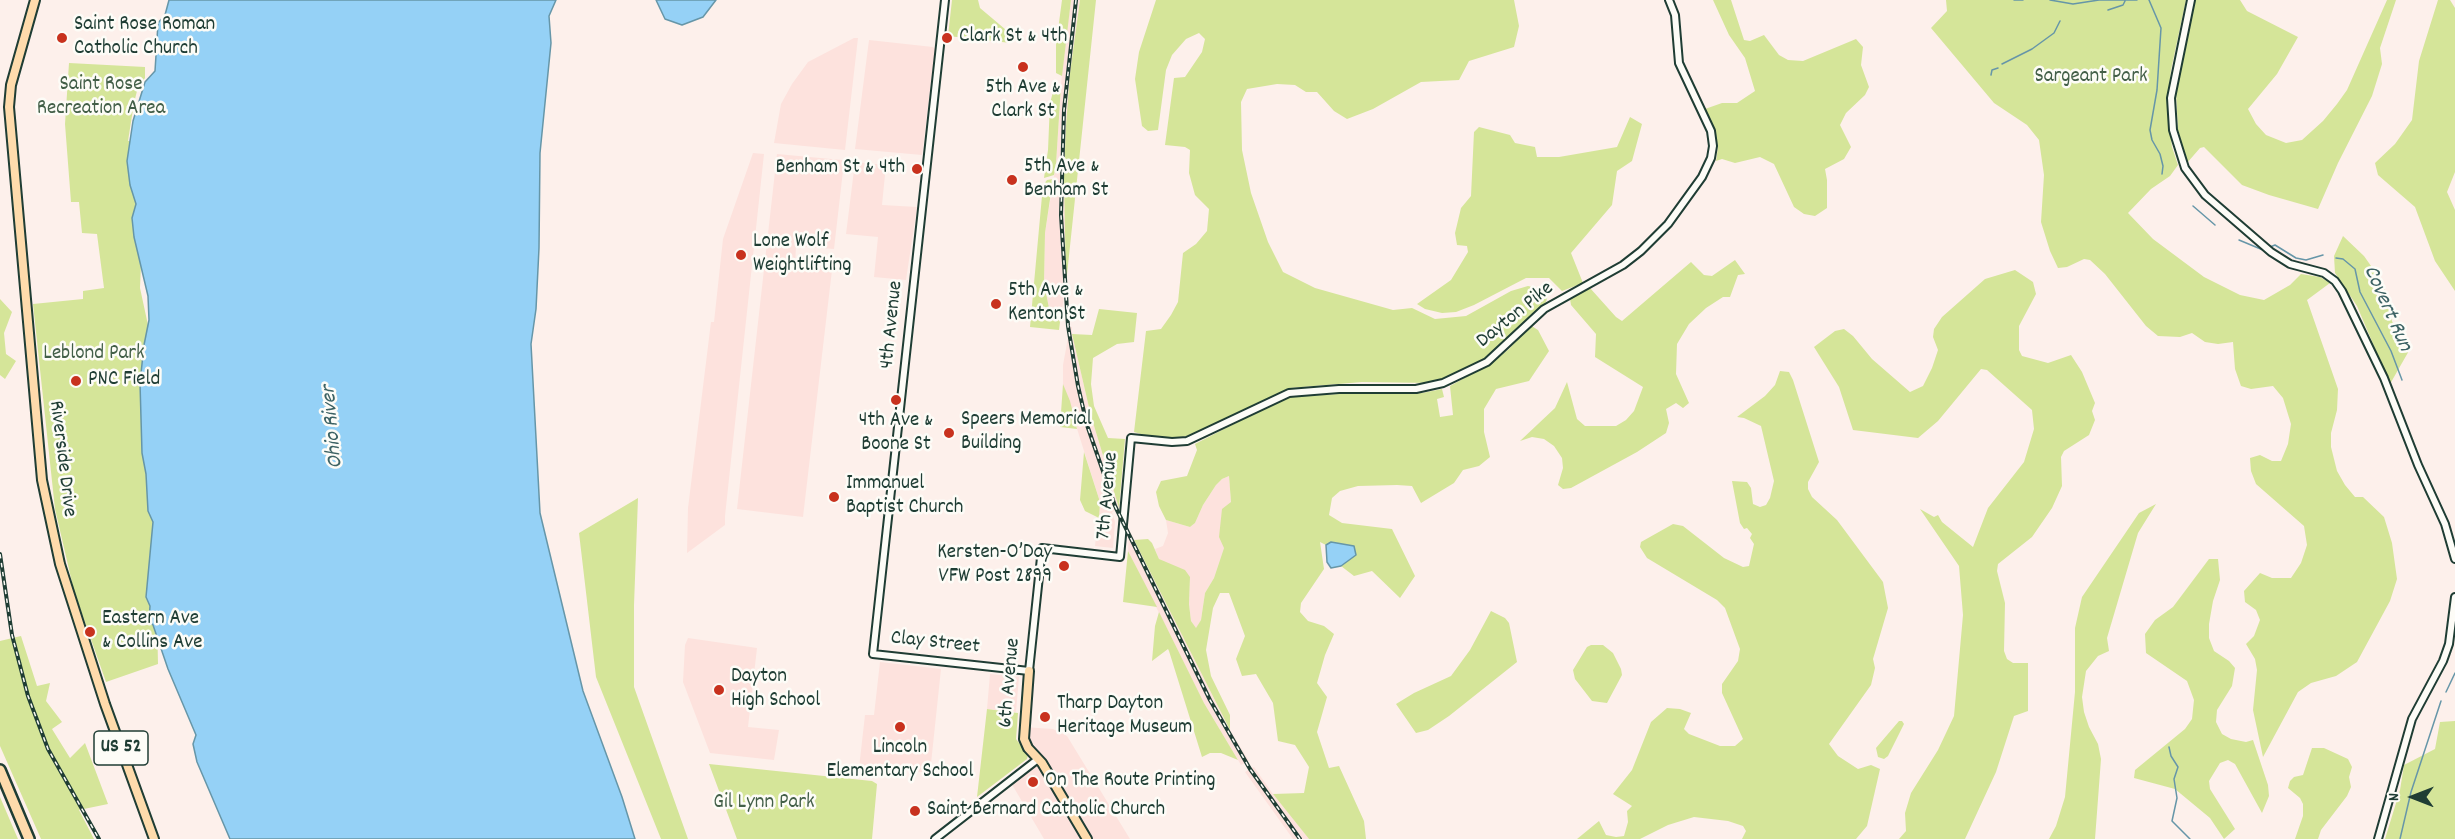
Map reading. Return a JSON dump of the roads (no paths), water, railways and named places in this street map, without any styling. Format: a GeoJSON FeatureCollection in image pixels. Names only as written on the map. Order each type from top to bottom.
{"type":"FeatureCollection","features":[{"type":"Feature","properties":{"kind":"highway"},"geometry":{"type":"LineString","coordinates":[[0,770],[28,839]]}},
{"type":"Feature","properties":{"kind":"main road","name":"Riverside Drive"},"geometry":{"type":"LineString","coordinates":[[35,0],[11,85],[9,107],[42,480],[60,564],[105,704],[154,839]]}},
{"type":"Feature","properties":{"kind":"main road","name":"6th Avenue"},"geometry":{"type":"LineString","coordinates":[[1029,671],[1024,740],[1087,839]]}},
{"type":"Feature","properties":{"kind":"street","name":"4th Avenue"},"geometry":{"type":"LineString","coordinates":[[873,654],[945,0]]}},
{"type":"Feature","properties":{"kind":"street","name":"Dayton Pike"},"geometry":{"type":"LineString","coordinates":[[1131,438],[1172,442],[1187,441],[1289,393],[1339,389],[1416,389],[1443,384],[1487,362],[1559,298],[1603,277],[1641,251],[1668,224],[1690,197],[1709,164],[1713,152],[1711,131],[1679,63],[1675,15],[1669,0]]}},
{"type":"Feature","properties":{"kind":"street"},"geometry":{"type":"LineString","coordinates":[[2191,0],[2171,98],[2173,130],[2185,168],[2205,195],[2271,252],[2290,264],[2324,273],[2343,291],[2383,374],[2418,465],[2445,524],[2455,559]]}},
{"type":"Feature","properties":{"kind":"street","name":"7th Avenue"},"geometry":{"type":"LineString","coordinates":[[1042,548],[1120,557],[1131,438]]}},
{"type":"Feature","properties":{"kind":"street","name":"6th Avenue"},"geometry":{"type":"LineString","coordinates":[[1029,671],[1042,548]]}},
{"type":"Feature","properties":{"kind":"street"},"geometry":{"type":"LineString","coordinates":[[2378,839],[2412,719],[2443,661],[2449,644],[2455,597]]}},
{"type":"Feature","properties":{"kind":"street","name":"Clay Street"},"geometry":{"type":"LineString","coordinates":[[873,654],[1029,671]]}},
{"type":"Feature","properties":{"kind":"street"},"geometry":{"type":"LineString","coordinates":[[935,839],[1038,759]]}},
{"type":"Feature","properties":{"kind":"water","name":"Ohio River"},"geometry":{"type":"Polygon","coordinates":[[[169,0],[556,0],[549,16],[551,43],[540,153],[539,248],[536,309],[531,344],[540,513],[583,691],[635,839],[230,839],[197,762],[193,744],[196,735],[168,669],[153,625],[149,621],[150,606],[146,597],[153,522],[148,511],[146,474],[142,453],[140,383],[149,320],[148,296],[134,237],[132,218],[136,204],[130,185],[127,161],[133,121],[145,82],[155,71],[158,23],[165,15],[169,0]]]}},
{"type":"Feature","properties":{"kind":"water"},"geometry":{"type":"Polygon","coordinates":[[[656,0],[716,0],[703,17],[682,25],[665,19],[656,0]]]}},
{"type":"Feature","properties":{"kind":"water"},"geometry":{"type":"Polygon","coordinates":[[[1331,542],[1354,546],[1356,555],[1341,566],[1331,568],[1327,562],[1326,545],[1331,542]]]}},
{"type":"Feature","properties":{"kind":"waterway"},"geometry":{"type":"LineString","coordinates":[[2014,0],[2023,0]]}},
{"type":"Feature","properties":{"kind":"waterway"},"geometry":{"type":"LineString","coordinates":[[2050,0],[2073,4],[2099,0],[2137,0]]}},
{"type":"Feature","properties":{"kind":"waterway","name":"Covert Run"},"geometry":{"type":"LineString","coordinates":[[2149,0],[2161,28],[2157,90],[2150,130],[2152,140],[2160,154],[2162,174]]}},
{"type":"Feature","properties":{"kind":"waterway"},"geometry":{"type":"LineString","coordinates":[[2108,10],[2123,5],[2125,1]]}},
{"type":"Feature","properties":{"kind":"waterway"},"geometry":{"type":"LineString","coordinates":[[2002,64],[2032,49],[2054,33],[2060,21]]}},
{"type":"Feature","properties":{"kind":"waterway"},"geometry":{"type":"LineString","coordinates":[[1991,75],[1992,70],[1998,68]]}},
{"type":"Feature","properties":{"kind":"waterway","name":"Covert Run"},"geometry":{"type":"LineString","coordinates":[[2193,206],[2215,225]]}},
{"type":"Feature","properties":{"kind":"waterway","name":"Covert Run"},"geometry":{"type":"LineString","coordinates":[[2239,240],[2263,250]]}},
{"type":"Feature","properties":{"kind":"waterway","name":"Covert Run"},"geometry":{"type":"LineString","coordinates":[[2270,247],[2275,245],[2296,258],[2306,260],[2323,255]]}},
{"type":"Feature","properties":{"kind":"waterway","name":"Covert Run"},"geometry":{"type":"LineString","coordinates":[[2336,258],[2343,259],[2355,269],[2360,292],[2391,351],[2402,380]]}},
{"type":"Feature","properties":{"kind":"waterway","name":"Covert Run"},"geometry":{"type":"LineString","coordinates":[[2446,692],[2455,673]]}},
{"type":"Feature","properties":{"kind":"waterway","name":"Covert Run"},"geometry":{"type":"LineString","coordinates":[[2400,839],[2411,792],[2441,701]]}},
{"type":"Feature","properties":{"kind":"waterway"},"geometry":{"type":"LineString","coordinates":[[2169,747],[2171,756],[2178,767],[2174,779],[2177,798],[2172,821],[2190,839]]}},
{"type":"Feature","properties":{"kind":"railway"},"geometry":{"type":"LineString","coordinates":[[1076,0],[1064,110],[1061,215],[1068,326],[1087,425],[1115,506],[1210,700],[1250,769],[1300,839]]}},
{"type":"Feature","properties":{"kind":"railway"},"geometry":{"type":"LineString","coordinates":[[0,554],[12,635],[28,696],[48,749],[99,839]]}},
{"type":"Feature","properties":{"kind":"place","name":"Saint Rose Roman Catholic Church"},"geometry":{"type":"Point","coordinates":[62,38]}},
{"type":"Feature","properties":{"kind":"place","name":"Clark St & 4th"},"geometry":{"type":"Point","coordinates":[947,38]}},
{"type":"Feature","properties":{"kind":"place","name":"5th Ave & Clark St"},"geometry":{"type":"Point","coordinates":[1023,67]}},
{"type":"Feature","properties":{"kind":"place","name":"Benham St & 4th"},"geometry":{"type":"Point","coordinates":[917,169]}},
{"type":"Feature","properties":{"kind":"place","name":"5th Ave & Benham St"},"geometry":{"type":"Point","coordinates":[1012,180]}},
{"type":"Feature","properties":{"kind":"place","name":"Lone Wolf Weightlifting"},"geometry":{"type":"Point","coordinates":[741,255]}},
{"type":"Feature","properties":{"kind":"place","name":"5th Ave & Kenton St"},"geometry":{"type":"Point","coordinates":[996,304]}},
{"type":"Feature","properties":{"kind":"place","name":"PNC Field"},"geometry":{"type":"Point","coordinates":[76,381]}},
{"type":"Feature","properties":{"kind":"place","name":"4th Ave & Boone St"},"geometry":{"type":"Point","coordinates":[896,400]}},
{"type":"Feature","properties":{"kind":"place","name":"Speers Memorial Building"},"geometry":{"type":"Point","coordinates":[949,433]}},
{"type":"Feature","properties":{"kind":"place","name":"Immanuel Baptist Church"},"geometry":{"type":"Point","coordinates":[834,497]}},
{"type":"Feature","properties":{"kind":"place","name":"Kersten-O’Day VFW Post 2899"},"geometry":{"type":"Point","coordinates":[1064,566]}},
{"type":"Feature","properties":{"kind":"place","name":"Eastern Ave & Collins Ave"},"geometry":{"type":"Point","coordinates":[90,632]}},
{"type":"Feature","properties":{"kind":"place","name":"Dayton High School"},"geometry":{"type":"Point","coordinates":[719,690]}},
{"type":"Feature","properties":{"kind":"place","name":"Tharp Dayton Heritage Museum"},"geometry":{"type":"Point","coordinates":[1045,717]}},
{"type":"Feature","properties":{"kind":"place","name":"Lincoln Elementary School"},"geometry":{"type":"Point","coordinates":[900,727]}},
{"type":"Feature","properties":{"kind":"place","name":"On The Route Printing"},"geometry":{"type":"Point","coordinates":[1033,782]}},
{"type":"Feature","properties":{"kind":"place","name":"Saint Bernard Catholic Church"},"geometry":{"type":"Point","coordinates":[915,811]}},
{"type":"Feature","properties":{"kind":"park label","name":"Sargeant Park"},"geometry":{"type":"Point","coordinates":[2091,78]}},
{"type":"Feature","properties":{"kind":"park label","name":"Saint Rose Recreation Area"},"geometry":{"type":"Point","coordinates":[101,98]}},
{"type":"Feature","properties":{"kind":"park label","name":"Leblond Park"},"geometry":{"type":"Point","coordinates":[94,355]}},
{"type":"Feature","properties":{"kind":"park label","name":"Gil Lynn Park"},"geometry":{"type":"Point","coordinates":[764,804]}}]}
